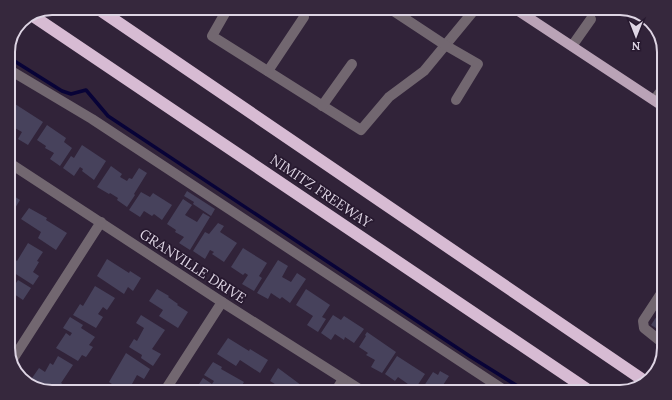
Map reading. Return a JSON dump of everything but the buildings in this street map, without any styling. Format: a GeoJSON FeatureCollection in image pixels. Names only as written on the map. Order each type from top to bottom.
{"type":"FeatureCollection","features":[{"type":"Feature","properties":{"kind":"highway","name":"NIMITZ FREEWAY"},"geometry":{"type":"LineString","coordinates":[[107,15],[641,378]]}},
{"type":"Feature","properties":{"kind":"highway","name":"NIMITZ FREEWAY"},"geometry":{"type":"LineString","coordinates":[[37,19],[581,385]]}},
{"type":"Feature","properties":{"kind":"main road"},"geometry":{"type":"LineString","coordinates":[[525,15],[657,102]]}},
{"type":"Feature","properties":{"kind":"street"},"geometry":{"type":"LineString","coordinates":[[224,15],[212,36],[361,130],[389,97],[424,71],[470,15]]}},
{"type":"Feature","properties":{"kind":"street"},"geometry":{"type":"LineString","coordinates":[[400,15],[445,45],[478,64],[456,100]]}},
{"type":"Feature","properties":{"kind":"street"},"geometry":{"type":"LineString","coordinates":[[268,71],[304,17]]}},
{"type":"Feature","properties":{"kind":"street"},"geometry":{"type":"LineString","coordinates":[[572,46],[590,19]]}},
{"type":"Feature","properties":{"kind":"street"},"geometry":{"type":"LineString","coordinates":[[322,106],[352,64]]}},
{"type":"Feature","properties":{"kind":"street"},"geometry":{"type":"LineString","coordinates":[[15,73],[92,119],[496,385]]}},
{"type":"Feature","properties":{"kind":"street"},"geometry":{"type":"LineString","coordinates":[[654,100],[657,96]]}},
{"type":"Feature","properties":{"kind":"street","name":"GRANVILLE DRIVE"},"geometry":{"type":"LineString","coordinates":[[15,167],[222,302],[353,385]]}},
{"type":"Feature","properties":{"kind":"street"},"geometry":{"type":"LineString","coordinates":[[16,356],[101,222]]}},
{"type":"Feature","properties":{"kind":"street"},"geometry":{"type":"LineString","coordinates":[[657,300],[643,321],[643,325],[644,328],[657,338]]}},
{"type":"Feature","properties":{"kind":"street"},"geometry":{"type":"LineString","coordinates":[[169,385],[222,302]]}},
{"type":"Feature","properties":{"kind":"street"},"geometry":{"type":"LineString","coordinates":[[339,385],[343,379]]}},
{"type":"Feature","properties":{"kind":"waterway"},"geometry":{"type":"LineString","coordinates":[[15,61],[62,91],[71,94],[86,90],[108,116],[471,357],[516,385]]}}]}
